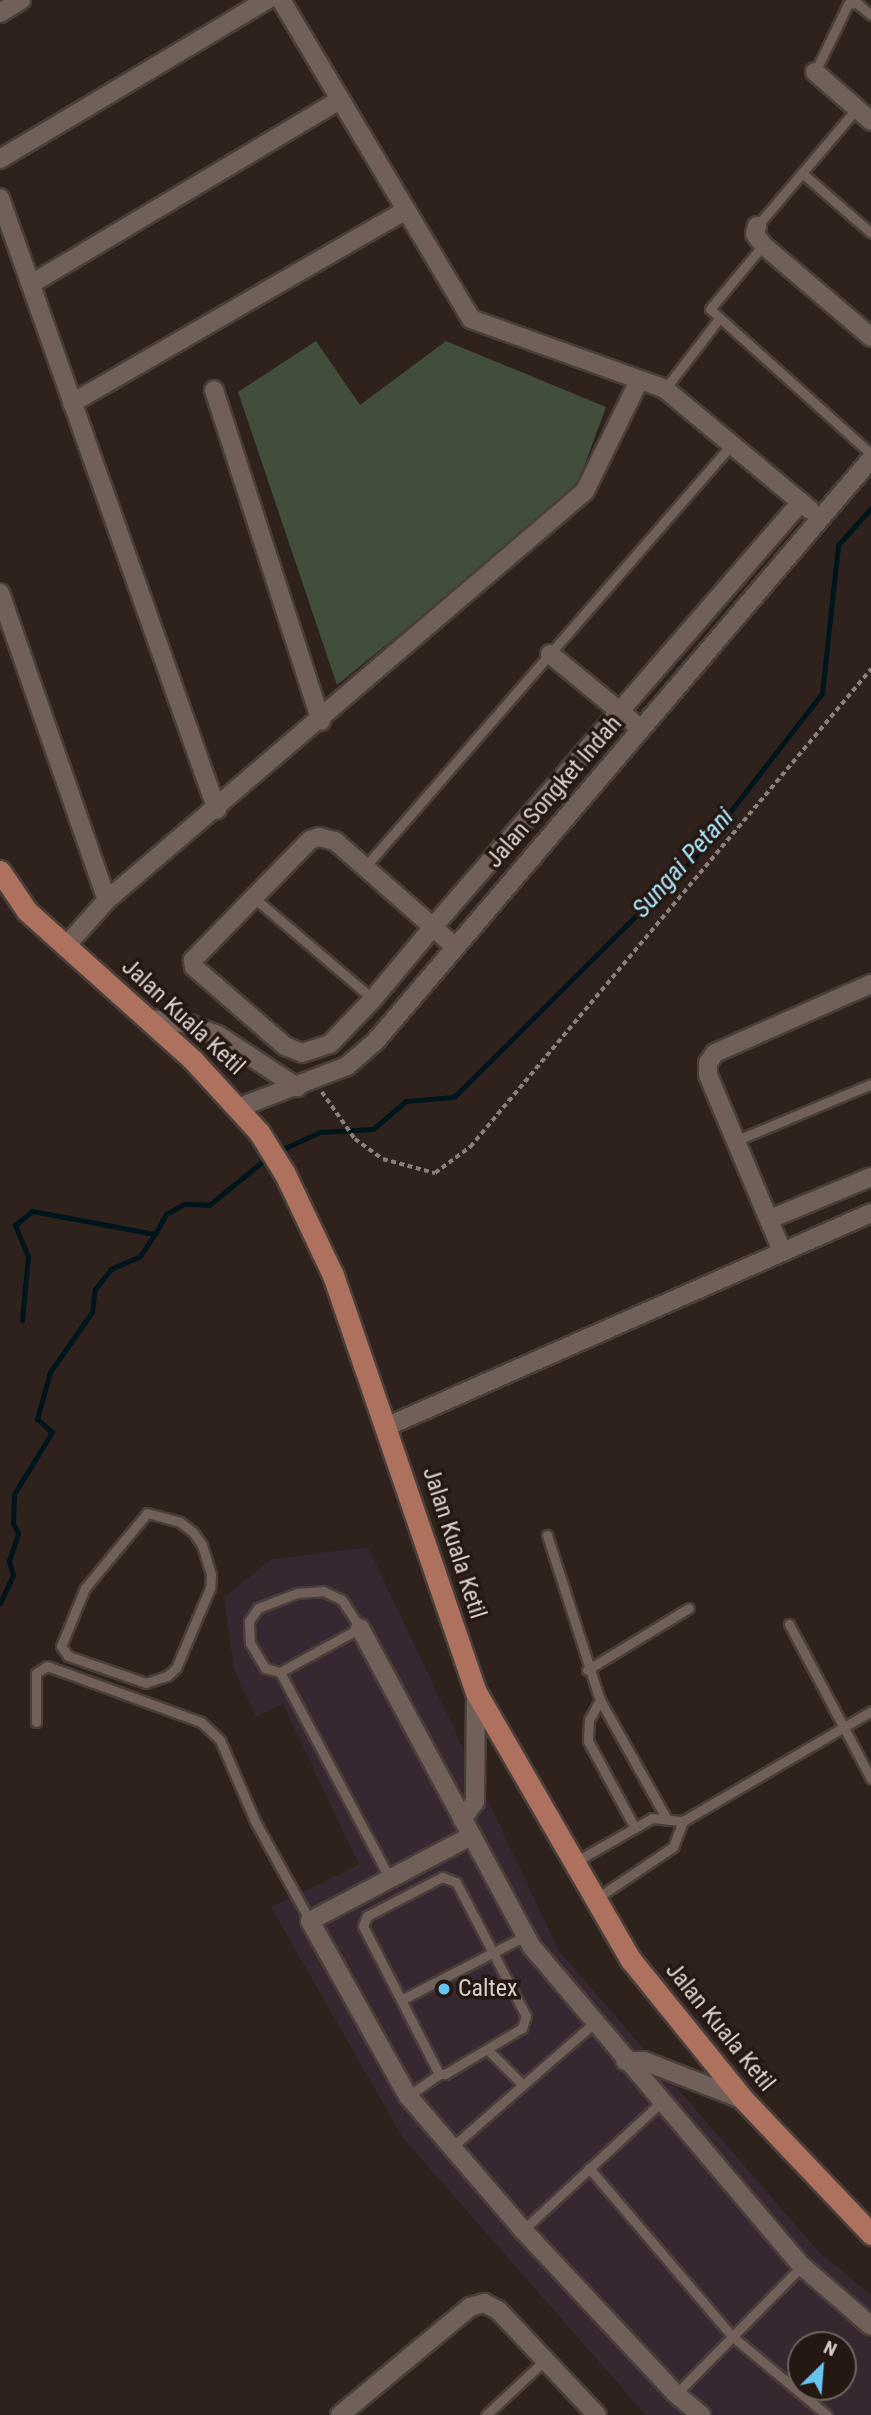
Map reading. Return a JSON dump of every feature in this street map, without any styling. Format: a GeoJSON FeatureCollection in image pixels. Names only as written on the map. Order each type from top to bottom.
{"type":"FeatureCollection","features":[{"type":"Feature","properties":{"kind":"main road","name":"Jalan Kuala Ketil"},"geometry":{"type":"LineString","coordinates":[[0,871],[27,911],[150,1019],[240,1107],[259,1132],[285,1174],[333,1275],[388,1426],[476,1692],[631,1960],[744,2100],[871,2234]]}},
{"type":"Feature","properties":{"kind":"street"},"geometry":{"type":"LineString","coordinates":[[0,13],[21,0]]}},
{"type":"Feature","properties":{"kind":"street"},"geometry":{"type":"LineString","coordinates":[[0,159],[267,0]]}},
{"type":"Feature","properties":{"kind":"street"},"geometry":{"type":"LineString","coordinates":[[281,0],[404,212],[471,319],[638,383],[665,389],[821,519]]}},
{"type":"Feature","properties":{"kind":"street"},"geometry":{"type":"LineString","coordinates":[[815,72],[871,121]]}},
{"type":"Feature","properties":{"kind":"street"},"geometry":{"type":"LineString","coordinates":[[30,284],[340,100]]}},
{"type":"Feature","properties":{"kind":"street"},"geometry":{"type":"LineString","coordinates":[[0,198],[217,810]]}},
{"type":"Feature","properties":{"kind":"street"},"geometry":{"type":"LineString","coordinates":[[72,403],[404,212]]}},
{"type":"Feature","properties":{"kind":"street"},"geometry":{"type":"LineString","coordinates":[[757,226],[755,233],[763,246],[871,337]]}},
{"type":"Feature","properties":{"kind":"street"},"geometry":{"type":"LineString","coordinates":[[65,947],[107,900],[217,810],[585,491],[638,383]]}},
{"type":"Feature","properties":{"kind":"street"},"geometry":{"type":"LineString","coordinates":[[215,390],[321,721]]}},
{"type":"Feature","properties":{"kind":"street","name":"Jalan Songket Indah"},"geometry":{"type":"LineString","coordinates":[[240,1107],[315,1081],[348,1066],[375,1042],[871,459]]}},
{"type":"Feature","properties":{"kind":"street"},"geometry":{"type":"LineString","coordinates":[[454,946],[433,927],[365,867],[335,841],[319,838],[310,840],[200,948],[194,967],[285,1046],[302,1053],[330,1044],[373,999],[433,927],[801,502]]}},
{"type":"Feature","properties":{"kind":"street"},"geometry":{"type":"LineString","coordinates":[[0,593],[107,900]]}},
{"type":"Feature","properties":{"kind":"street"},"geometry":{"type":"LineString","coordinates":[[550,654],[641,729]]}},
{"type":"Feature","properties":{"kind":"street"},"geometry":{"type":"LineString","coordinates":[[782,1251],[708,1075],[708,1063],[715,1053],[871,984]]}},
{"type":"Feature","properties":{"kind":"street"},"geometry":{"type":"LineString","coordinates":[[150,1019],[189,1024],[218,1035],[297,1087]]}},
{"type":"Feature","properties":{"kind":"street"},"geometry":{"type":"LineString","coordinates":[[770,1219],[871,1177]]}},
{"type":"Feature","properties":{"kind":"street"},"geometry":{"type":"LineString","coordinates":[[388,1426],[871,1213]]}},
{"type":"Feature","properties":{"kind":"street"},"geometry":{"type":"LineString","coordinates":[[360,1628],[525,1936],[660,2103],[802,2266],[871,2326]]}},
{"type":"Feature","properties":{"kind":"street"},"geometry":{"type":"LineString","coordinates":[[462,1819],[475,1802],[476,1692]]}},
{"type":"Feature","properties":{"kind":"street"},"geometry":{"type":"LineString","coordinates":[[471,1836],[310,1921],[408,2096],[523,2230],[676,2394],[701,2415]]}},
{"type":"Feature","properties":{"kind":"street"},"geometry":{"type":"LineString","coordinates":[[625,2061],[644,2061],[744,2100]]}},
{"type":"Feature","properties":{"kind":"street"},"geometry":{"type":"LineString","coordinates":[[340,2415],[470,2307],[484,2303],[498,2310],[597,2415]]}},
{"type":"Feature","properties":{"kind":"lane"},"geometry":{"type":"LineString","coordinates":[[815,72],[848,4],[857,2],[871,15]]}},
{"type":"Feature","properties":{"kind":"lane"},"geometry":{"type":"LineString","coordinates":[[757,226],[857,108]]}},
{"type":"Feature","properties":{"kind":"lane"},"geometry":{"type":"LineString","coordinates":[[802,173],[871,233]]}},
{"type":"Feature","properties":{"kind":"lane"},"geometry":{"type":"LineString","coordinates":[[763,246],[710,309],[718,320],[871,454]]}},
{"type":"Feature","properties":{"kind":"lane"},"geometry":{"type":"LineString","coordinates":[[665,389],[718,320]]}},
{"type":"Feature","properties":{"kind":"lane"},"geometry":{"type":"LineString","coordinates":[[365,867],[732,444]]}},
{"type":"Feature","properties":{"kind":"lane"},"geometry":{"type":"LineString","coordinates":[[253,897],[373,999]]}},
{"type":"Feature","properties":{"kind":"lane"},"geometry":{"type":"LineString","coordinates":[[735,1141],[871,1084]]}},
{"type":"Feature","properties":{"kind":"lane"},"geometry":{"type":"LineString","coordinates":[[156,1513],[193,1532],[209,1564],[210,1588],[176,1668],[158,1680],[134,1682],[68,1656],[61,1646],[85,1588],[142,1515],[156,1513]]}},
{"type":"Feature","properties":{"kind":"lane"},"geometry":{"type":"LineString","coordinates":[[547,1535],[587,1670],[600,1700],[665,1816]]}},
{"type":"Feature","properties":{"kind":"lane"},"geometry":{"type":"LineString","coordinates":[[323,1591],[342,1600],[360,1628],[280,1672],[265,1668],[250,1643],[249,1621],[258,1608],[297,1593],[323,1591]]}},
{"type":"Feature","properties":{"kind":"lane"},"geometry":{"type":"LineString","coordinates":[[587,1670],[689,1608]]}},
{"type":"Feature","properties":{"kind":"lane"},"geometry":{"type":"LineString","coordinates":[[789,1624],[871,1779]]}},
{"type":"Feature","properties":{"kind":"lane"},"geometry":{"type":"LineString","coordinates":[[36,1722],[36,1673],[41,1667],[181,1712],[219,1740],[256,1823],[310,1921]]}},
{"type":"Feature","properties":{"kind":"lane"},"geometry":{"type":"LineString","coordinates":[[280,1672],[390,1879]]}},
{"type":"Feature","properties":{"kind":"lane"},"geometry":{"type":"LineString","coordinates":[[129,1694],[134,1682]]}},
{"type":"Feature","properties":{"kind":"lane"},"geometry":{"type":"LineString","coordinates":[[600,1700],[589,1720],[588,1741],[635,1828]]}},
{"type":"Feature","properties":{"kind":"lane"},"geometry":{"type":"LineString","coordinates":[[595,1900],[673,1847],[683,1821],[871,1711]]}},
{"type":"Feature","properties":{"kind":"lane"},"geometry":{"type":"LineString","coordinates":[[573,1863],[635,1828],[665,1816],[683,1821]]}},
{"type":"Feature","properties":{"kind":"lane"},"geometry":{"type":"LineString","coordinates":[[408,2096],[439,2074],[522,2028],[526,2016],[456,1882],[442,1877],[364,1921],[439,2074]]}},
{"type":"Feature","properties":{"kind":"lane"},"geometry":{"type":"LineString","coordinates":[[401,2000],[525,1936]]}},
{"type":"Feature","properties":{"kind":"lane"},"geometry":{"type":"LineString","coordinates":[[452,2147],[594,2023]]}},
{"type":"Feature","properties":{"kind":"lane"},"geometry":{"type":"LineString","coordinates":[[487,2049],[523,2085]]}},
{"type":"Feature","properties":{"kind":"lane"},"geometry":{"type":"LineString","coordinates":[[523,2230],[660,2103]]}},
{"type":"Feature","properties":{"kind":"lane"},"geometry":{"type":"LineString","coordinates":[[589,2168],[733,2337],[827,2415]]}},
{"type":"Feature","properties":{"kind":"lane"},"geometry":{"type":"LineString","coordinates":[[676,2394],[802,2266]]}},
{"type":"Feature","properties":{"kind":"lane"},"geometry":{"type":"LineString","coordinates":[[486,2415],[547,2359]]}},
{"type":"Feature","properties":{"kind":"path"},"geometry":{"type":"LineString","coordinates":[[315,1081],[355,1139],[383,1159],[435,1173],[470,1147],[871,669]]}},
{"type":"Feature","properties":{"kind":"shaded area"},"geometry":{"type":"Polygon","coordinates":[[[368,1547],[559,1951],[818,2251],[871,2295],[871,2415],[646,2415],[403,2138],[271,1907],[359,1865],[283,1704],[256,1716],[234,1670],[224,1597],[272,1559],[368,1547]]]}},
{"type":"Feature","properties":{"kind":"green space"},"geometry":{"type":"Polygon","coordinates":[[[316,341],[360,405],[446,341],[606,407],[575,491],[337,685],[238,392],[316,341]]]}},
{"type":"Feature","properties":{"kind":"waterway","name":"Sungai Petani"},"geometry":{"type":"LineString","coordinates":[[276,1152],[320,1132],[373,1129],[406,1101],[454,1097],[695,857],[822,693],[838,545],[871,508]]}},
{"type":"Feature","properties":{"kind":"waterway"},"geometry":{"type":"LineString","coordinates":[[22,1320],[28,1256],[15,1225],[32,1211],[155,1234],[166,1214],[184,1204],[209,1205],[268,1157]]}},
{"type":"Feature","properties":{"kind":"waterway"},"geometry":{"type":"LineString","coordinates":[[0,1603],[13,1575],[9,1561],[18,1533],[13,1523],[14,1494],[52,1432],[37,1419],[50,1372],[92,1312],[95,1289],[111,1269],[140,1256],[155,1234]]}},
{"type":"Feature","properties":{"kind":"place","name":"Caltex"},"geometry":{"type":"Point","coordinates":[444,1989]}}]}
